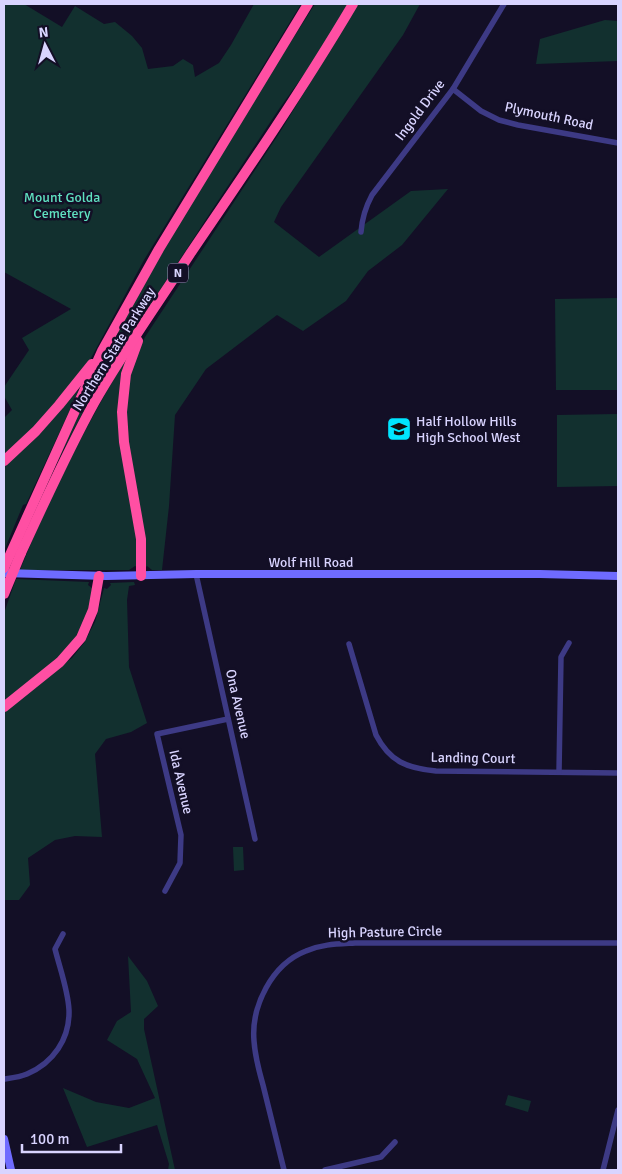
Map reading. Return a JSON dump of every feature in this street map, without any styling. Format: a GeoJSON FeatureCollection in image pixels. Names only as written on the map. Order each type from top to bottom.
{"type":"FeatureCollection","features":[{"type":"Feature","properties":{"kind":"highway","name":"Northern State Parkway"},"geometry":{"type":"LineString","coordinates":[[4,568],[102,351],[159,249],[308,4]]}},
{"type":"Feature","properties":{"kind":"highway","name":"Northern State Parkway"},"geometry":{"type":"LineString","coordinates":[[4,595],[21,553],[58,474],[94,403],[328,46],[352,4]]}},
{"type":"Feature","properties":{"kind":"highway"},"geometry":{"type":"LineString","coordinates":[[141,576],[141,539],[124,442],[122,412],[126,374],[144,324]]}},
{"type":"Feature","properties":{"kind":"highway"},"geometry":{"type":"LineString","coordinates":[[4,461],[54,412],[102,351]]}},
{"type":"Feature","properties":{"kind":"highway"},"geometry":{"type":"LineString","coordinates":[[4,707],[60,662],[81,638],[93,610],[99,576]]}},
{"type":"Feature","properties":{"kind":"street","name":"Ingold Drive"},"geometry":{"type":"LineString","coordinates":[[361,232],[365,208],[372,195],[453,89],[504,4]]}},
{"type":"Feature","properties":{"kind":"street","name":"Plymouth Road"},"geometry":{"type":"LineString","coordinates":[[453,89],[481,111],[499,120],[618,143]]}},
{"type":"Feature","properties":{"kind":"street","name":"Wolf Hill Road"},"geometry":{"type":"LineString","coordinates":[[4,573],[99,576],[196,574],[540,574],[618,576]]}},
{"type":"Feature","properties":{"kind":"street","name":"Ona Avenue"},"geometry":{"type":"LineString","coordinates":[[196,574],[255,839]]}},
{"type":"Feature","properties":{"kind":"street"},"geometry":{"type":"LineString","coordinates":[[560,772],[562,657],[570,643]]}},
{"type":"Feature","properties":{"kind":"street","name":"Landing Court"},"geometry":{"type":"LineString","coordinates":[[349,644],[376,735],[382,746],[392,757],[404,765],[418,770],[436,772],[618,773]]}},
{"type":"Feature","properties":{"kind":"street","name":"Ida Avenue"},"geometry":{"type":"LineString","coordinates":[[164,891],[180,863],[180,835],[157,734],[228,718]]}},
{"type":"Feature","properties":{"kind":"street"},"geometry":{"type":"LineString","coordinates":[[4,1079],[26,1075],[41,1066],[56,1054],[65,1037],[69,1021],[69,1008],[56,949],[63,934]]}},
{"type":"Feature","properties":{"kind":"street","name":"High Pasture Circle"},"geometry":{"type":"LineString","coordinates":[[284,1170],[259,1070],[254,1040],[255,1016],[261,999],[270,981],[284,964],[305,951],[326,945],[340,944],[618,944]]}},
{"type":"Feature","properties":{"kind":"street"},"geometry":{"type":"LineString","coordinates":[[603,1170],[618,1113]]}},
{"type":"Feature","properties":{"kind":"street"},"geometry":{"type":"LineString","coordinates":[[4,1139],[10,1170]]}},
{"type":"Feature","properties":{"kind":"street"},"geometry":{"type":"LineString","coordinates":[[326,1170],[382,1157],[395,1142]]}},
{"type":"Feature","properties":{"kind":"green space","name":"Mount Golda Cemetery"},"geometry":{"type":"Polygon","coordinates":[[[4,4],[24,4],[62,27],[75,6],[104,24],[115,22],[132,36],[142,48],[148,69],[173,66],[183,59],[193,65],[195,77],[219,63],[254,4],[301,4],[144,260],[90,360],[41,420],[4,456],[4,418],[12,410],[4,396],[4,387],[29,350],[22,338],[71,309],[4,272],[4,4]]]}},
{"type":"Feature","properties":{"kind":"green space"},"geometry":{"type":"Polygon","coordinates":[[[315,4],[349,4],[333,34],[279,109],[92,395],[54,468],[95,378],[125,319],[231,137],[315,4]]]}},
{"type":"Feature","properties":{"kind":"green space"},"geometry":{"type":"Polygon","coordinates":[[[358,4],[420,4],[403,35],[281,207],[274,222],[319,257],[411,191],[448,189],[402,245],[368,271],[346,301],[303,331],[277,315],[206,369],[175,415],[169,506],[162,570],[152,570],[147,566],[145,568],[125,418],[127,384],[136,355],[145,337],[280,132],[358,4]]]}},
{"type":"Feature","properties":{"kind":"green space"},"geometry":{"type":"Polygon","coordinates":[[[605,20],[618,21],[618,61],[536,64],[540,39],[605,20]]]}},
{"type":"Feature","properties":{"kind":"green space"},"geometry":{"type":"Polygon","coordinates":[[[618,298],[618,390],[556,390],[555,299],[618,298]]]}},
{"type":"Feature","properties":{"kind":"green space"},"geometry":{"type":"Polygon","coordinates":[[[127,357],[122,382],[138,538],[137,567],[135,566],[129,570],[20,570],[69,461],[127,357]]]}},
{"type":"Feature","properties":{"kind":"green space"},"geometry":{"type":"Polygon","coordinates":[[[75,390],[78,391],[75,399],[26,504],[23,505],[4,551],[4,464],[75,390]]]}},
{"type":"Feature","properties":{"kind":"green space"},"geometry":{"type":"Polygon","coordinates":[[[617,414],[618,486],[557,487],[557,415],[617,414]]]}},
{"type":"Feature","properties":{"kind":"green space"},"geometry":{"type":"Polygon","coordinates":[[[16,579],[89,582],[88,585],[92,588],[95,587],[84,625],[70,647],[60,658],[4,703],[4,613],[16,579]]]}},
{"type":"Feature","properties":{"kind":"green space"},"geometry":{"type":"Polygon","coordinates":[[[134,582],[135,585],[129,586],[127,600],[129,667],[147,723],[131,732],[106,739],[95,754],[102,837],[75,836],[55,840],[28,858],[30,885],[19,900],[4,900],[4,712],[26,692],[72,658],[84,643],[95,622],[104,588],[107,589],[111,585],[110,583],[134,582]]]}},
{"type":"Feature","properties":{"kind":"green space"},"geometry":{"type":"Polygon","coordinates":[[[233,847],[243,847],[244,870],[234,871],[233,847]]]}},
{"type":"Feature","properties":{"kind":"green space"},"geometry":{"type":"Polygon","coordinates":[[[128,956],[147,981],[158,1006],[144,1019],[144,1029],[175,1170],[168,1170],[169,1164],[157,1125],[87,1147],[63,1088],[96,1102],[129,1108],[155,1098],[137,1059],[107,1040],[117,1021],[131,1012],[128,956]]]}},
{"type":"Feature","properties":{"kind":"green space"},"geometry":{"type":"Polygon","coordinates":[[[508,1095],[531,1101],[528,1112],[505,1105],[508,1095]]]}},
{"type":"Feature","properties":{"kind":"place","name":"Half Hollow Hills High School West"},"geometry":{"type":"Point","coordinates":[399,429]}}]}
